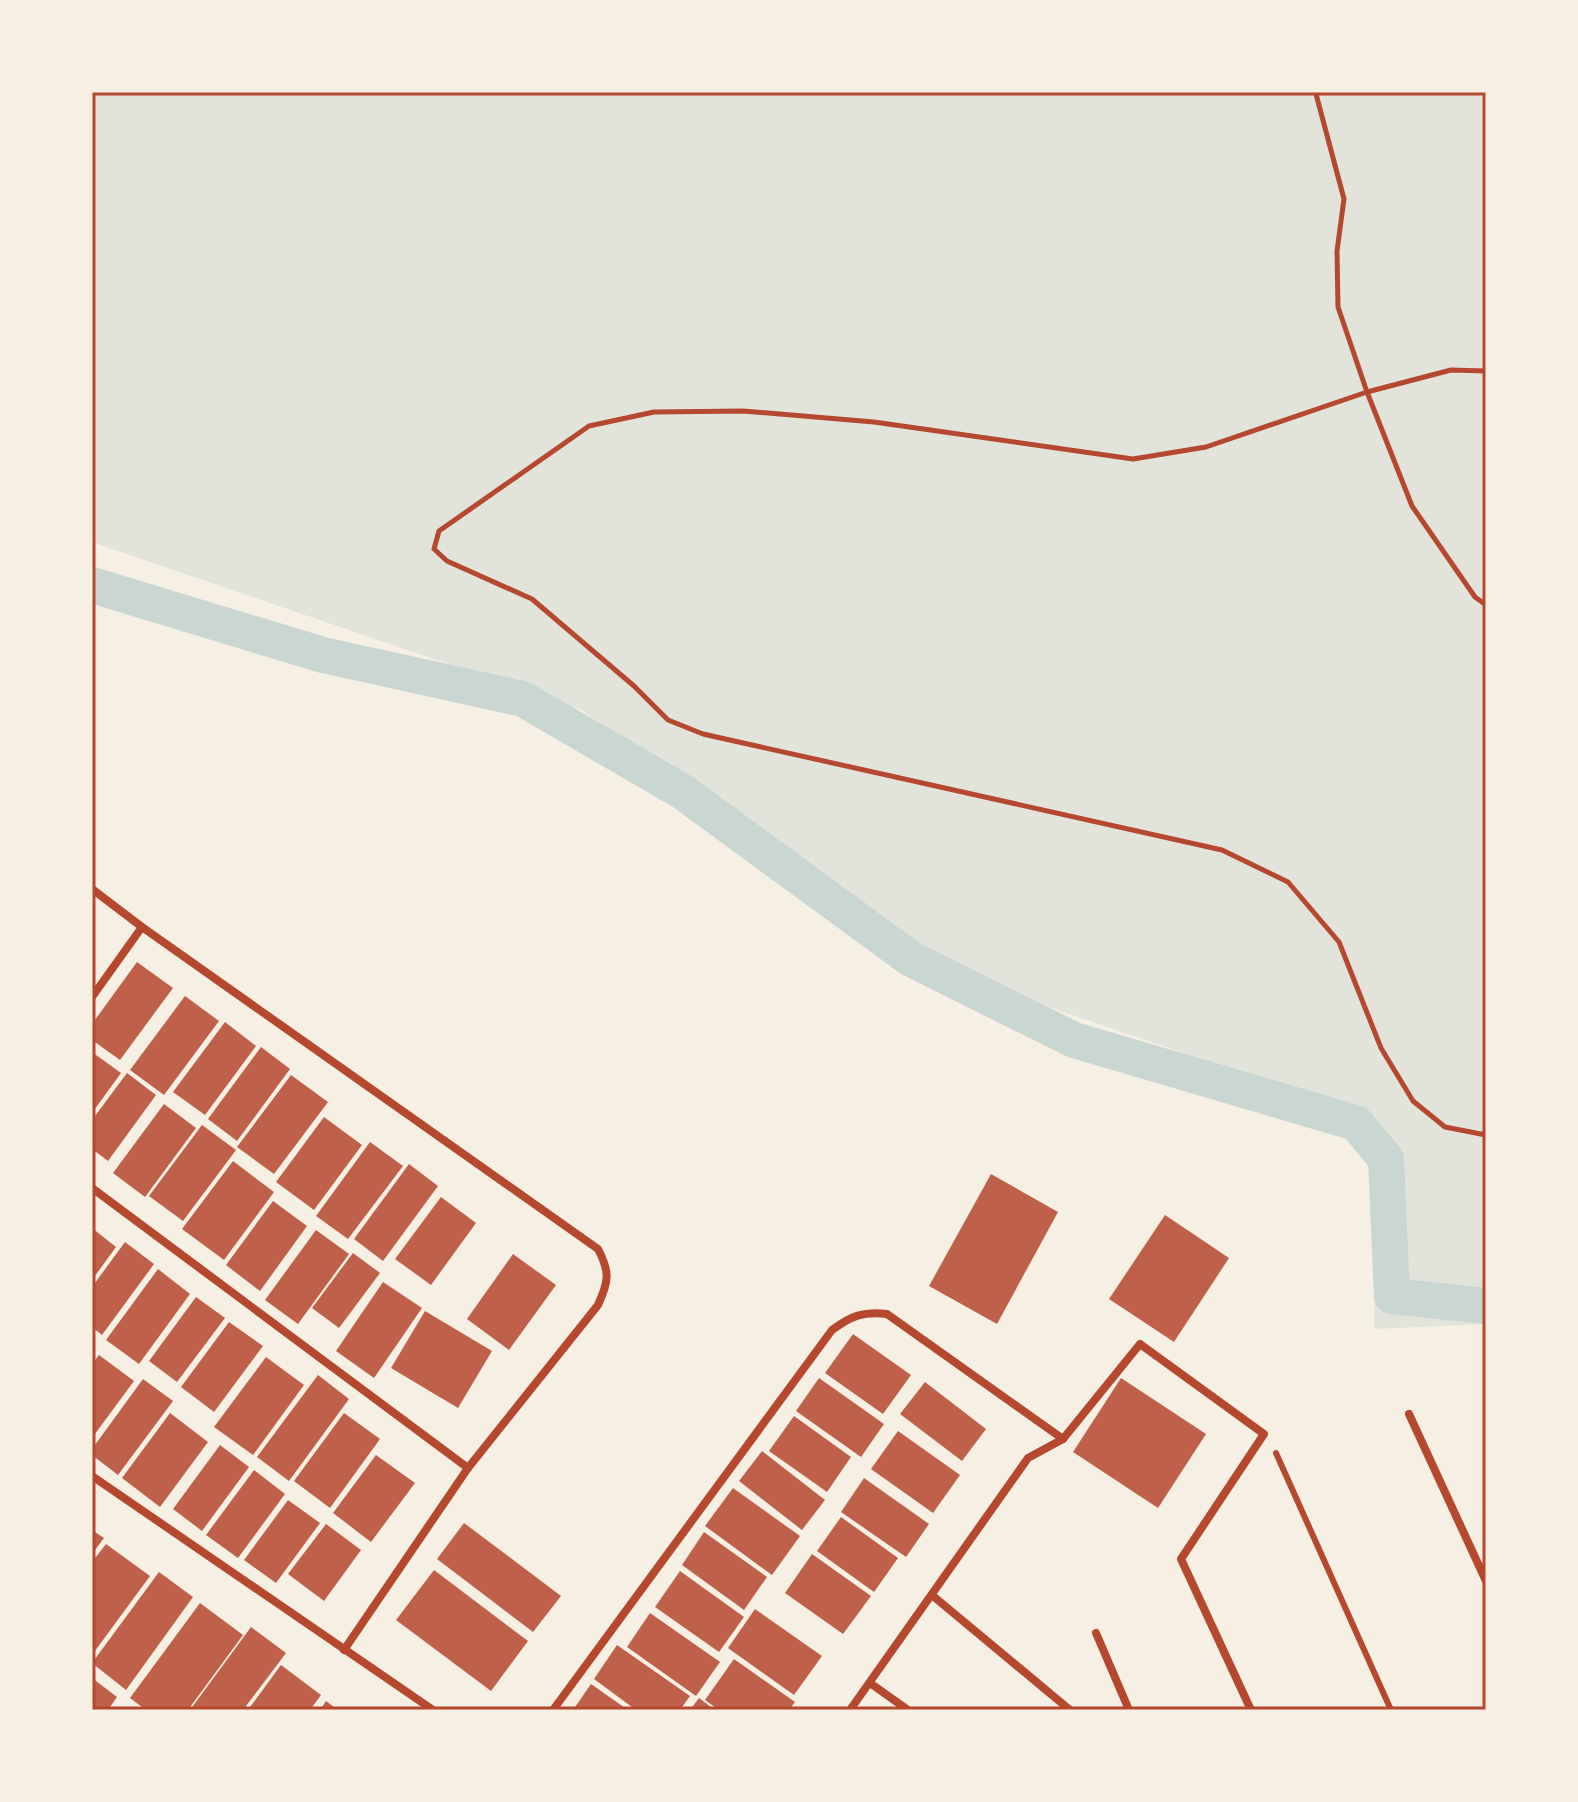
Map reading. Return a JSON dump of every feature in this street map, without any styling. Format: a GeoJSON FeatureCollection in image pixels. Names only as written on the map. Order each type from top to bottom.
{"type":"FeatureCollection","features":[{"type":"Feature","properties":{"kind":"street"},"geometry":{"type":"LineString","coordinates":[[92,889],[598,1249],[608,1267],[606,1287],[598,1305],[468,1468],[344,1650]]}},
{"type":"Feature","properties":{"kind":"street"},"geometry":{"type":"LineString","coordinates":[[92,997],[142,927]]}},
{"type":"Feature","properties":{"kind":"street"},"geometry":{"type":"LineString","coordinates":[[92,1188],[468,1468]]}},
{"type":"Feature","properties":{"kind":"street"},"geometry":{"type":"LineString","coordinates":[[553,1710],[832,1330],[850,1316],[868,1311],[887,1314],[1063,1439]]}},
{"type":"Feature","properties":{"kind":"street"},"geometry":{"type":"LineString","coordinates":[[850,1710],[1028,1458],[1063,1439],[1140,1344],[1264,1434],[1181,1559],[1251,1710]]}},
{"type":"Feature","properties":{"kind":"street"},"geometry":{"type":"LineString","coordinates":[[1409,1414],[1486,1581]]}},
{"type":"Feature","properties":{"kind":"street"},"geometry":{"type":"LineString","coordinates":[[92,1476],[433,1710]]}},
{"type":"Feature","properties":{"kind":"street"},"geometry":{"type":"LineString","coordinates":[[933,1596],[1070,1710]]}},
{"type":"Feature","properties":{"kind":"street"},"geometry":{"type":"LineString","coordinates":[[1096,1633],[1129,1710]]}},
{"type":"Feature","properties":{"kind":"street"},"geometry":{"type":"LineString","coordinates":[[870,1683],[908,1710]]}},
{"type":"Feature","properties":{"kind":"lane"},"geometry":{"type":"LineString","coordinates":[[1276,1453],[1391,1710]]}},
{"type":"Feature","properties":{"kind":"path"},"geometry":{"type":"LineString","coordinates":[[1318,92],[1316,94],[1344,199],[1337,251],[1338,307],[1367,392],[1412,506],[1475,597],[1486,605]]}},
{"type":"Feature","properties":{"kind":"path"},"geometry":{"type":"LineString","coordinates":[[1486,371],[1451,370],[1367,392],[1206,447],[1133,459],[874,422],[743,411],[654,412],[589,426],[439,531],[434,549],[447,561],[532,599],[634,686],[668,720],[703,734],[1222,850],[1288,882],[1339,942],[1381,1048],[1413,1101],[1445,1127],[1486,1135]]}},
{"type":"Feature","properties":{"kind":"shaded area"},"geometry":{"type":"Polygon","coordinates":[[[92,92],[1486,92],[1486,1324],[1374,1329],[1377,1120],[971,980],[582,710],[92,542],[92,92]]]}},
{"type":"Feature","properties":{"kind":"building"},"geometry":{"type":"Polygon","coordinates":[[[137,962],[173,988],[120,1060],[92,1040],[92,1024],[137,962]]]}},
{"type":"Feature","properties":{"kind":"building"},"geometry":{"type":"Polygon","coordinates":[[[185,996],[219,1021],[164,1095],[130,1070],[185,996]]]}},
{"type":"Feature","properties":{"kind":"building"},"geometry":{"type":"Polygon","coordinates":[[[225,1022],[256,1046],[205,1115],[173,1092],[225,1022]]]}},
{"type":"Feature","properties":{"kind":"building"},"geometry":{"type":"Polygon","coordinates":[[[261,1047],[290,1069],[237,1141],[208,1119],[261,1047]]]}},
{"type":"Feature","properties":{"kind":"building"},"geometry":{"type":"Polygon","coordinates":[[[92,1052],[121,1073],[92,1113],[92,1052]]]}},
{"type":"Feature","properties":{"kind":"building"},"geometry":{"type":"Polygon","coordinates":[[[127,1073],[156,1095],[108,1161],[92,1149],[92,1120],[127,1073]]]}},
{"type":"Feature","properties":{"kind":"building"},"geometry":{"type":"Polygon","coordinates":[[[291,1075],[328,1102],[274,1174],[237,1147],[291,1075]]]}},
{"type":"Feature","properties":{"kind":"building"},"geometry":{"type":"Polygon","coordinates":[[[164,1104],[196,1128],[145,1197],[113,1173],[164,1104]]]}},
{"type":"Feature","properties":{"kind":"building"},"geometry":{"type":"Polygon","coordinates":[[[324,1117],[362,1145],[314,1210],[276,1182],[324,1117]]]}},
{"type":"Feature","properties":{"kind":"building"},"geometry":{"type":"Polygon","coordinates":[[[202,1125],[236,1150],[183,1221],[149,1196],[202,1125]]]}},
{"type":"Feature","properties":{"kind":"building"},"geometry":{"type":"Polygon","coordinates":[[[370,1142],[403,1166],[348,1239],[316,1216],[370,1142]]]}},
{"type":"Feature","properties":{"kind":"building"},"geometry":{"type":"Polygon","coordinates":[[[233,1161],[274,1192],[224,1260],[182,1229],[233,1161]]]}},
{"type":"Feature","properties":{"kind":"building"},"geometry":{"type":"Polygon","coordinates":[[[409,1164],[438,1186],[383,1261],[354,1239],[409,1164]]]}},
{"type":"Feature","properties":{"kind":"building"},"geometry":{"type":"Polygon","coordinates":[[[991,1174],[1058,1212],[997,1324],[929,1286],[991,1174]]]}},
{"type":"Feature","properties":{"kind":"building"},"geometry":{"type":"Polygon","coordinates":[[[441,1197],[476,1223],[431,1285],[395,1259],[441,1197]]]}},
{"type":"Feature","properties":{"kind":"building"},"geometry":{"type":"Polygon","coordinates":[[[273,1201],[307,1226],[260,1291],[226,1265],[273,1201]]]}},
{"type":"Feature","properties":{"kind":"building"},"geometry":{"type":"Polygon","coordinates":[[[1165,1215],[1229,1258],[1174,1342],[1109,1299],[1165,1215]]]}},
{"type":"Feature","properties":{"kind":"building"},"geometry":{"type":"Polygon","coordinates":[[[92,1228],[116,1247],[92,1280],[92,1228]]]}},
{"type":"Feature","properties":{"kind":"building"},"geometry":{"type":"Polygon","coordinates":[[[316,1230],[349,1254],[298,1324],[265,1300],[316,1230]]]}},
{"type":"Feature","properties":{"kind":"building"},"geometry":{"type":"Polygon","coordinates":[[[125,1242],[154,1264],[102,1335],[92,1327],[92,1287],[125,1242]]]}},
{"type":"Feature","properties":{"kind":"building"},"geometry":{"type":"Polygon","coordinates":[[[353,1253],[380,1273],[339,1328],[312,1308],[353,1253]]]}},
{"type":"Feature","properties":{"kind":"building"},"geometry":{"type":"Polygon","coordinates":[[[513,1254],[556,1285],[509,1350],[467,1319],[513,1254]]]}},
{"type":"Feature","properties":{"kind":"building"},"geometry":{"type":"Polygon","coordinates":[[[158,1269],[190,1294],[139,1364],[106,1340],[158,1269]]]}},
{"type":"Feature","properties":{"kind":"building"},"geometry":{"type":"Polygon","coordinates":[[[383,1282],[422,1308],[374,1378],[336,1351],[383,1282]]]}},
{"type":"Feature","properties":{"kind":"building"},"geometry":{"type":"Polygon","coordinates":[[[196,1297],[225,1318],[177,1382],[149,1361],[196,1297]]]}},
{"type":"Feature","properties":{"kind":"building"},"geometry":{"type":"Polygon","coordinates":[[[425,1311],[492,1351],[458,1408],[391,1368],[425,1311]]]}},
{"type":"Feature","properties":{"kind":"building"},"geometry":{"type":"Polygon","coordinates":[[[229,1322],[263,1346],[214,1412],[181,1387],[229,1322]]]}},
{"type":"Feature","properties":{"kind":"building"},"geometry":{"type":"Polygon","coordinates":[[[853,1334],[911,1375],[883,1414],[825,1373],[853,1334]]]}},
{"type":"Feature","properties":{"kind":"building"},"geometry":{"type":"Polygon","coordinates":[[[99,1355],[134,1381],[92,1438],[92,1364],[99,1355]]]}},
{"type":"Feature","properties":{"kind":"building"},"geometry":{"type":"Polygon","coordinates":[[[266,1357],[304,1385],[253,1455],[214,1427],[266,1357]]]}},
{"type":"Feature","properties":{"kind":"building"},"geometry":{"type":"Polygon","coordinates":[[[318,1375],[349,1399],[289,1481],[257,1457],[318,1375]]]}},
{"type":"Feature","properties":{"kind":"building"},"geometry":{"type":"Polygon","coordinates":[[[819,1378],[884,1424],[861,1457],[796,1411],[819,1378]]]}},
{"type":"Feature","properties":{"kind":"building"},"geometry":{"type":"Polygon","coordinates":[[[1121,1378],[1206,1434],[1158,1508],[1073,1452],[1121,1378]]]}},
{"type":"Feature","properties":{"kind":"building"},"geometry":{"type":"Polygon","coordinates":[[[143,1379],[173,1401],[118,1475],[92,1455],[92,1449],[143,1379]]]}},
{"type":"Feature","properties":{"kind":"building"},"geometry":{"type":"Polygon","coordinates":[[[925,1382],[986,1429],[962,1461],[900,1414],[925,1382]]]}},
{"type":"Feature","properties":{"kind":"building"},"geometry":{"type":"Polygon","coordinates":[[[170,1413],[208,1442],[160,1507],[122,1478],[170,1413]]]}},
{"type":"Feature","properties":{"kind":"building"},"geometry":{"type":"Polygon","coordinates":[[[344,1413],[380,1439],[330,1508],[294,1481],[344,1413]]]}},
{"type":"Feature","properties":{"kind":"building"},"geometry":{"type":"Polygon","coordinates":[[[794,1416],[851,1457],[827,1492],[769,1451],[794,1416]]]}},
{"type":"Feature","properties":{"kind":"building"},"geometry":{"type":"Polygon","coordinates":[[[898,1431],[960,1475],[933,1513],[871,1469],[898,1431]]]}},
{"type":"Feature","properties":{"kind":"building"},"geometry":{"type":"Polygon","coordinates":[[[220,1445],[249,1467],[202,1531],[173,1509],[220,1445]]]}},
{"type":"Feature","properties":{"kind":"building"},"geometry":{"type":"Polygon","coordinates":[[[762,1451],[825,1500],[802,1530],[739,1481],[762,1451]]]}},
{"type":"Feature","properties":{"kind":"building"},"geometry":{"type":"Polygon","coordinates":[[[376,1455],[415,1483],[371,1542],[333,1513],[376,1455]]]}},
{"type":"Feature","properties":{"kind":"building"},"geometry":{"type":"Polygon","coordinates":[[[254,1470],[285,1494],[238,1558],[206,1535],[254,1470]]]}},
{"type":"Feature","properties":{"kind":"building"},"geometry":{"type":"Polygon","coordinates":[[[864,1478],[929,1524],[906,1557],[841,1512],[864,1478]]]}},
{"type":"Feature","properties":{"kind":"building"},"geometry":{"type":"Polygon","coordinates":[[[733,1488],[800,1536],[772,1575],[705,1526],[733,1488]]]}},
{"type":"Feature","properties":{"kind":"building"},"geometry":{"type":"Polygon","coordinates":[[[288,1500],[320,1523],[276,1583],[244,1560],[288,1500]]]}},
{"type":"Feature","properties":{"kind":"building"},"geometry":{"type":"Polygon","coordinates":[[[841,1517],[898,1558],[874,1592],[817,1551],[841,1517]]]}},
{"type":"Feature","properties":{"kind":"building"},"geometry":{"type":"Polygon","coordinates":[[[464,1523],[561,1596],[533,1632],[437,1559],[464,1523]]]}},
{"type":"Feature","properties":{"kind":"building"},"geometry":{"type":"Polygon","coordinates":[[[326,1524],[361,1550],[324,1601],[288,1574],[326,1524]]]}},
{"type":"Feature","properties":{"kind":"building"},"geometry":{"type":"Polygon","coordinates":[[[92,1530],[104,1538],[92,1554],[92,1530]]]}},
{"type":"Feature","properties":{"kind":"building"},"geometry":{"type":"Polygon","coordinates":[[[704,1532],[767,1577],[744,1610],[682,1565],[704,1532]]]}},
{"type":"Feature","properties":{"kind":"building"},"geometry":{"type":"Polygon","coordinates":[[[106,1544],[150,1576],[92,1655],[92,1562],[106,1544]]]}},
{"type":"Feature","properties":{"kind":"building"},"geometry":{"type":"Polygon","coordinates":[[[812,1554],[871,1596],[843,1634],[785,1593],[812,1554]]]}},
{"type":"Feature","properties":{"kind":"building"},"geometry":{"type":"Polygon","coordinates":[[[434,1570],[528,1641],[491,1691],[396,1620],[434,1570]]]}},
{"type":"Feature","properties":{"kind":"building"},"geometry":{"type":"Polygon","coordinates":[[[680,1571],[744,1617],[719,1652],[655,1607],[680,1571]]]}},
{"type":"Feature","properties":{"kind":"building"},"geometry":{"type":"Polygon","coordinates":[[[159,1572],[193,1597],[126,1690],[92,1663],[159,1572]]]}},
{"type":"Feature","properties":{"kind":"building"},"geometry":{"type":"Polygon","coordinates":[[[200,1603],[243,1635],[188,1710],[146,1710],[130,1698],[200,1603]]]}},
{"type":"Feature","properties":{"kind":"building"},"geometry":{"type":"Polygon","coordinates":[[[755,1609],[822,1656],[794,1695],[728,1648],[755,1609]]]}},
{"type":"Feature","properties":{"kind":"building"},"geometry":{"type":"Polygon","coordinates":[[[650,1613],[720,1662],[696,1696],[627,1647],[650,1613]]]}},
{"type":"Feature","properties":{"kind":"building"},"geometry":{"type":"Polygon","coordinates":[[[251,1627],[286,1653],[243,1710],[190,1710],[251,1627]]]}},
{"type":"Feature","properties":{"kind":"building"},"geometry":{"type":"Polygon","coordinates":[[[617,1645],[690,1696],[680,1710],[636,1710],[594,1679],[617,1645]]]}},
{"type":"Feature","properties":{"kind":"building"},"geometry":{"type":"Polygon","coordinates":[[[734,1659],[795,1702],[789,1710],[719,1710],[705,1700],[734,1659]]]}},
{"type":"Feature","properties":{"kind":"building"},"geometry":{"type":"Polygon","coordinates":[[[281,1665],[321,1695],[310,1710],[248,1710],[281,1665]]]}},
{"type":"Feature","properties":{"kind":"building"},"geometry":{"type":"Polygon","coordinates":[[[92,1678],[117,1697],[108,1710],[92,1710],[92,1678]]]}},
{"type":"Feature","properties":{"kind":"building"},"geometry":{"type":"Polygon","coordinates":[[[591,1684],[628,1710],[573,1710],[591,1684]]]}},
{"type":"Feature","properties":{"kind":"building"},"geometry":{"type":"Polygon","coordinates":[[[699,1698],[715,1710],[690,1710],[699,1698]]]}},
{"type":"Feature","properties":{"kind":"building"},"geometry":{"type":"Polygon","coordinates":[[[326,1701],[338,1710],[320,1710],[326,1701]]]}},
{"type":"Feature","properties":{"kind":"waterway"},"geometry":{"type":"LineString","coordinates":[[92,585],[323,655],[523,699],[683,792],[911,959],[1074,1040],[1356,1123],[1386,1159],[1392,1296],[1486,1306]]}}]}
